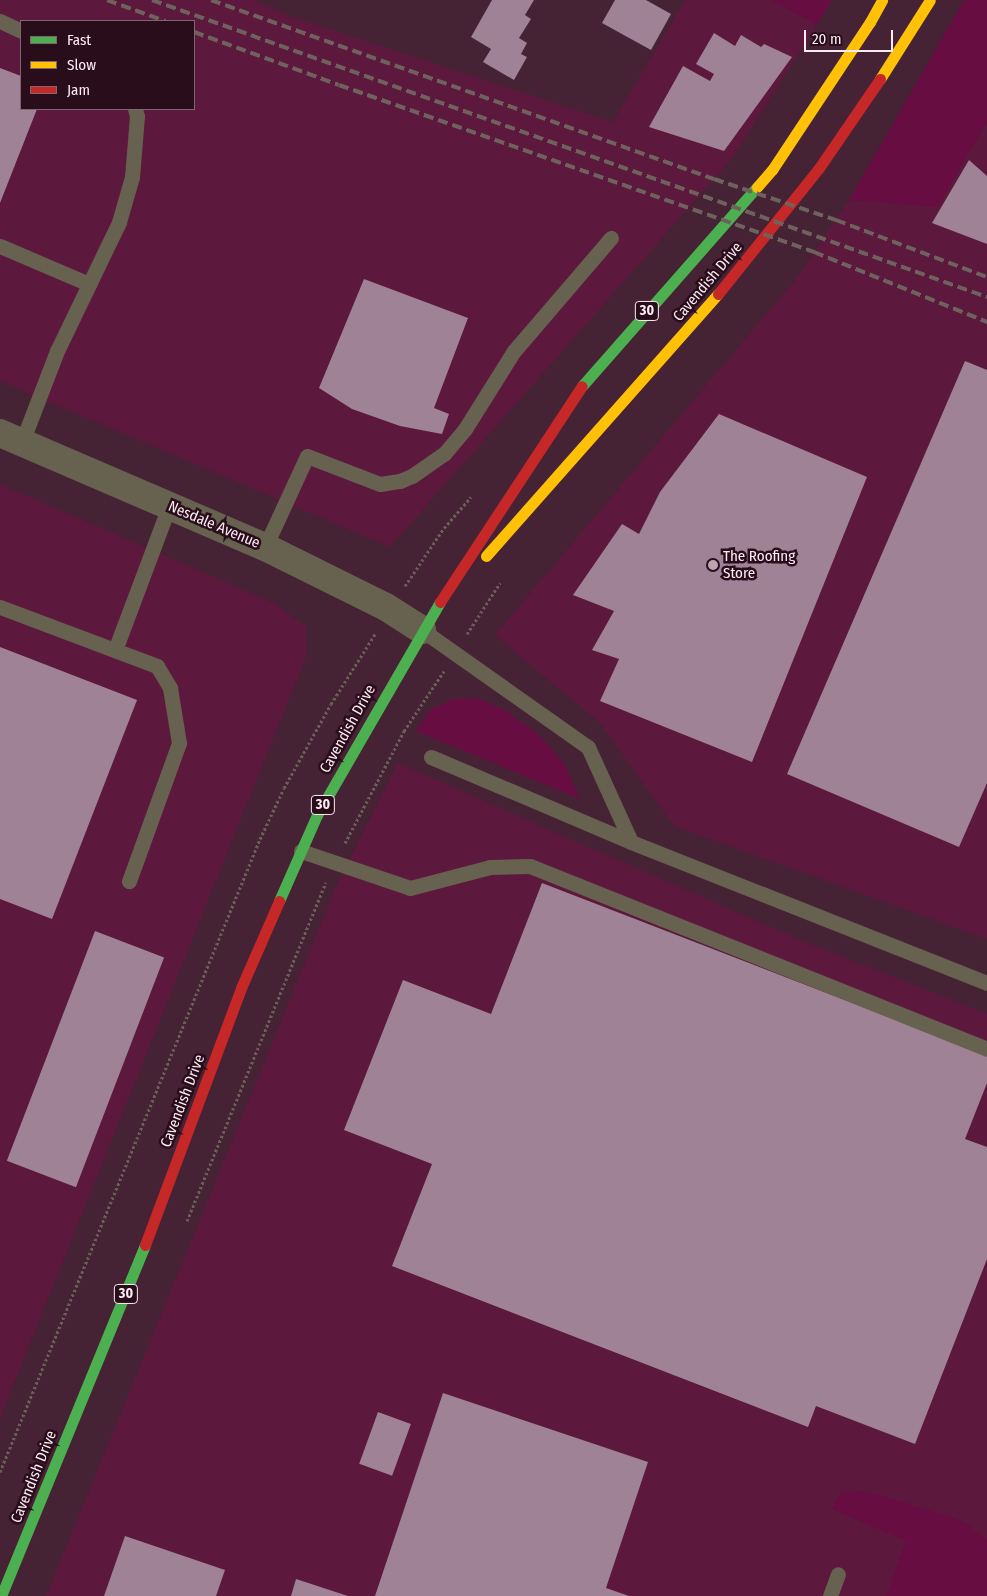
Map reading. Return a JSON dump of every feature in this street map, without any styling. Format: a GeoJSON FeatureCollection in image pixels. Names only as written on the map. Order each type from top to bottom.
{"type":"FeatureCollection","features":[{"type":"Feature","properties":{"kind":"main road","name":"Cavendish Drive"},"geometry":{"type":"LineString","coordinates":[[2,1596],[139,1260],[242,988],[317,815],[422,630],[465,561],[585,382],[772,170],[870,22],[882,0]]}},
{"type":"Feature","properties":{"kind":"main road","name":"Cavendish Drive"},"geometry":{"type":"LineString","coordinates":[[422,630],[731,280],[819,168],[869,96],[930,0]]}},
{"type":"Feature","properties":{"kind":"street","name":"Nesdale Avenue"},"geometry":{"type":"LineString","coordinates":[[11,437],[265,547],[386,607],[422,630]]}},
{"type":"Feature","properties":{"kind":"lane"},"geometry":{"type":"LineString","coordinates":[[0,21],[20,30]]}},
{"type":"Feature","properties":{"kind":"lane"},"geometry":{"type":"LineString","coordinates":[[11,437],[57,351],[119,222],[132,177],[137,116],[135,110]]}},
{"type":"Feature","properties":{"kind":"lane"},"geometry":{"type":"LineString","coordinates":[[265,547],[307,456],[380,484],[400,481],[412,476],[444,454],[465,429],[514,351],[611,238]]}},
{"type":"Feature","properties":{"kind":"lane"},"geometry":{"type":"LineString","coordinates":[[0,246],[89,284]]}},
{"type":"Feature","properties":{"kind":"lane"},"geometry":{"type":"LineString","coordinates":[[115,650],[169,506]]}},
{"type":"Feature","properties":{"kind":"lane"},"geometry":{"type":"LineString","coordinates":[[0,607],[157,666],[170,688],[179,743],[129,881]]}},
{"type":"Feature","properties":{"kind":"lane"},"geometry":{"type":"LineString","coordinates":[[422,630],[588,746],[632,842]]}},
{"type":"Feature","properties":{"kind":"lane"},"geometry":{"type":"LineString","coordinates":[[431,757],[632,842],[987,983]]}},
{"type":"Feature","properties":{"kind":"lane"},"geometry":{"type":"LineString","coordinates":[[301,851],[410,888],[490,867],[530,866],[987,1049]]}},
{"type":"Feature","properties":{"kind":"lane"},"geometry":{"type":"LineString","coordinates":[[830,1596],[838,1574]]}},
{"type":"Feature","properties":{"kind":"shaded area"},"geometry":{"type":"Polygon","coordinates":[[[0,0],[253,0],[290,16],[613,122],[685,0],[772,0],[817,25],[731,160],[390,547],[0,381],[0,0]]]}},
{"type":"Feature","properties":{"kind":"shaded area"},"geometry":{"type":"Polygon","coordinates":[[[772,0],[832,0],[817,25],[772,0]]]}},
{"type":"Feature","properties":{"kind":"shaded area"},"geometry":{"type":"Polygon","coordinates":[[[964,0],[987,0],[987,121],[938,207],[849,200],[964,0]]]}},
{"type":"Feature","properties":{"kind":"shaded area"},"geometry":{"type":"Polygon","coordinates":[[[987,121],[987,939],[674,826],[599,722],[495,635],[796,279],[849,200],[938,207],[987,121]]]}},
{"type":"Feature","properties":{"kind":"shaded area"},"geometry":{"type":"Polygon","coordinates":[[[0,484],[274,603],[306,627],[306,657],[0,1418],[0,484]]]}},
{"type":"Feature","properties":{"kind":"shaded area"},"geometry":{"type":"Polygon","coordinates":[[[478,698],[506,711],[537,733],[564,763],[580,799],[416,731],[431,709],[454,699],[478,698]]]}},
{"type":"Feature","properties":{"kind":"shaded area"},"geometry":{"type":"Polygon","coordinates":[[[398,763],[798,939],[987,1014],[987,1540],[957,1596],[46,1596],[338,882],[398,763]]]}},
{"type":"Feature","properties":{"kind":"shaded area"},"geometry":{"type":"Polygon","coordinates":[[[857,1491],[881,1495],[964,1522],[987,1540],[987,1596],[886,1596],[906,1541],[832,1509],[841,1493],[857,1491]]]}},
{"type":"Feature","properties":{"kind":"building"},"geometry":{"type":"Polygon","coordinates":[[[492,0],[534,0],[525,15],[531,19],[519,38],[527,43],[521,54],[527,57],[514,80],[483,62],[491,49],[471,37],[492,0]]]}},
{"type":"Feature","properties":{"kind":"building"},"geometry":{"type":"Polygon","coordinates":[[[615,0],[646,0],[671,14],[651,50],[602,23],[615,0]]]}},
{"type":"Feature","properties":{"kind":"building"},"geometry":{"type":"Polygon","coordinates":[[[714,33],[735,46],[741,35],[761,47],[764,44],[792,57],[724,151],[649,127],[683,66],[710,81],[714,74],[696,64],[714,33]]]}},
{"type":"Feature","properties":{"kind":"building"},"geometry":{"type":"Polygon","coordinates":[[[0,68],[20,76],[20,110],[37,110],[0,203],[0,68]]]}},
{"type":"Feature","properties":{"kind":"building"},"geometry":{"type":"Polygon","coordinates":[[[969,160],[987,176],[987,244],[932,223],[969,160]]]}},
{"type":"Feature","properties":{"kind":"building"},"geometry":{"type":"Polygon","coordinates":[[[364,279],[468,318],[434,408],[449,414],[442,434],[400,426],[352,409],[319,388],[364,279]]]}},
{"type":"Feature","properties":{"kind":"building"},"geometry":{"type":"Polygon","coordinates":[[[965,361],[987,370],[987,783],[959,847],[787,774],[965,361]]]}},
{"type":"Feature","properties":{"kind":"building","name":"The Roofing Store"},"geometry":{"type":"Polygon","coordinates":[[[719,414],[867,477],[752,762],[600,701],[619,659],[592,650],[614,611],[573,595],[622,524],[639,534],[660,492],[719,414]]]}},
{"type":"Feature","properties":{"kind":"building"},"geometry":{"type":"Polygon","coordinates":[[[0,647],[137,700],[52,919],[0,899],[0,647]]]}},
{"type":"Feature","properties":{"kind":"building"},"geometry":{"type":"Polygon","coordinates":[[[542,883],[987,1055],[987,1083],[965,1139],[987,1147],[987,1259],[915,1444],[816,1406],[808,1427],[392,1266],[432,1164],[344,1130],[403,980],[491,1014],[542,883]]]}},
{"type":"Feature","properties":{"kind":"building"},"geometry":{"type":"Polygon","coordinates":[[[95,931],[164,958],[76,1187],[7,1161],[95,931]]]}},
{"type":"Feature","properties":{"kind":"building"},"geometry":{"type":"Polygon","coordinates":[[[443,1393],[648,1462],[606,1588],[629,1596],[375,1596],[443,1393]]]}},
{"type":"Feature","properties":{"kind":"building"},"geometry":{"type":"Polygon","coordinates":[[[378,1412],[411,1424],[392,1476],[359,1464],[378,1412]]]}},
{"type":"Feature","properties":{"kind":"building"},"geometry":{"type":"Polygon","coordinates":[[[125,1536],[225,1570],[216,1596],[104,1596],[125,1536]]]}},
{"type":"Feature","properties":{"kind":"building"},"geometry":{"type":"Polygon","coordinates":[[[296,1579],[348,1596],[291,1596],[296,1579]]]}},
{"type":"Feature","properties":{"kind":"railway"},"geometry":{"type":"LineString","coordinates":[[107,0],[162,20]]}},
{"type":"Feature","properties":{"kind":"railway"},"geometry":{"type":"LineString","coordinates":[[152,0],[987,297]]}},
{"type":"Feature","properties":{"kind":"railway"},"geometry":{"type":"LineString","coordinates":[[211,0],[714,179],[836,220],[987,277]]}},
{"type":"Feature","properties":{"kind":"railway"},"geometry":{"type":"LineString","coordinates":[[195,32],[814,252],[987,322]]}},
{"type":"Feature","properties":{"kind":"traffic: fast"},"geometry":{"type":"LineString","coordinates":[[582,386],[757,187]]}},
{"type":"Feature","properties":{"kind":"traffic: fast"},"geometry":{"type":"LineString","coordinates":[[279,901],[317,815],[440,602]]}},
{"type":"Feature","properties":{"kind":"traffic: fast"},"geometry":{"type":"LineString","coordinates":[[1,1596],[145,1245]]}},
{"type":"Feature","properties":{"kind":"traffic: slow"},"geometry":{"type":"LineString","coordinates":[[757,187],[772,170],[870,22],[882,0]]}},
{"type":"Feature","properties":{"kind":"traffic: slow"},"geometry":{"type":"LineString","coordinates":[[880,79],[930,0]]}},
{"type":"Feature","properties":{"kind":"traffic: slow"},"geometry":{"type":"LineString","coordinates":[[486,556],[718,294]]}},
{"type":"Feature","properties":{"kind":"traffic: jam"},"geometry":{"type":"LineString","coordinates":[[718,294],[819,168],[880,79]]}},
{"type":"Feature","properties":{"kind":"traffic: jam"},"geometry":{"type":"LineString","coordinates":[[440,602],[582,386]]}},
{"type":"Feature","properties":{"kind":"traffic: jam"},"geometry":{"type":"LineString","coordinates":[[145,1245],[241,988],[279,901]]}},
{"type":"Feature","properties":{"kind":"place","name":"The Roofing Store"},"geometry":{"type":"Point","coordinates":[713,565]}}]}
